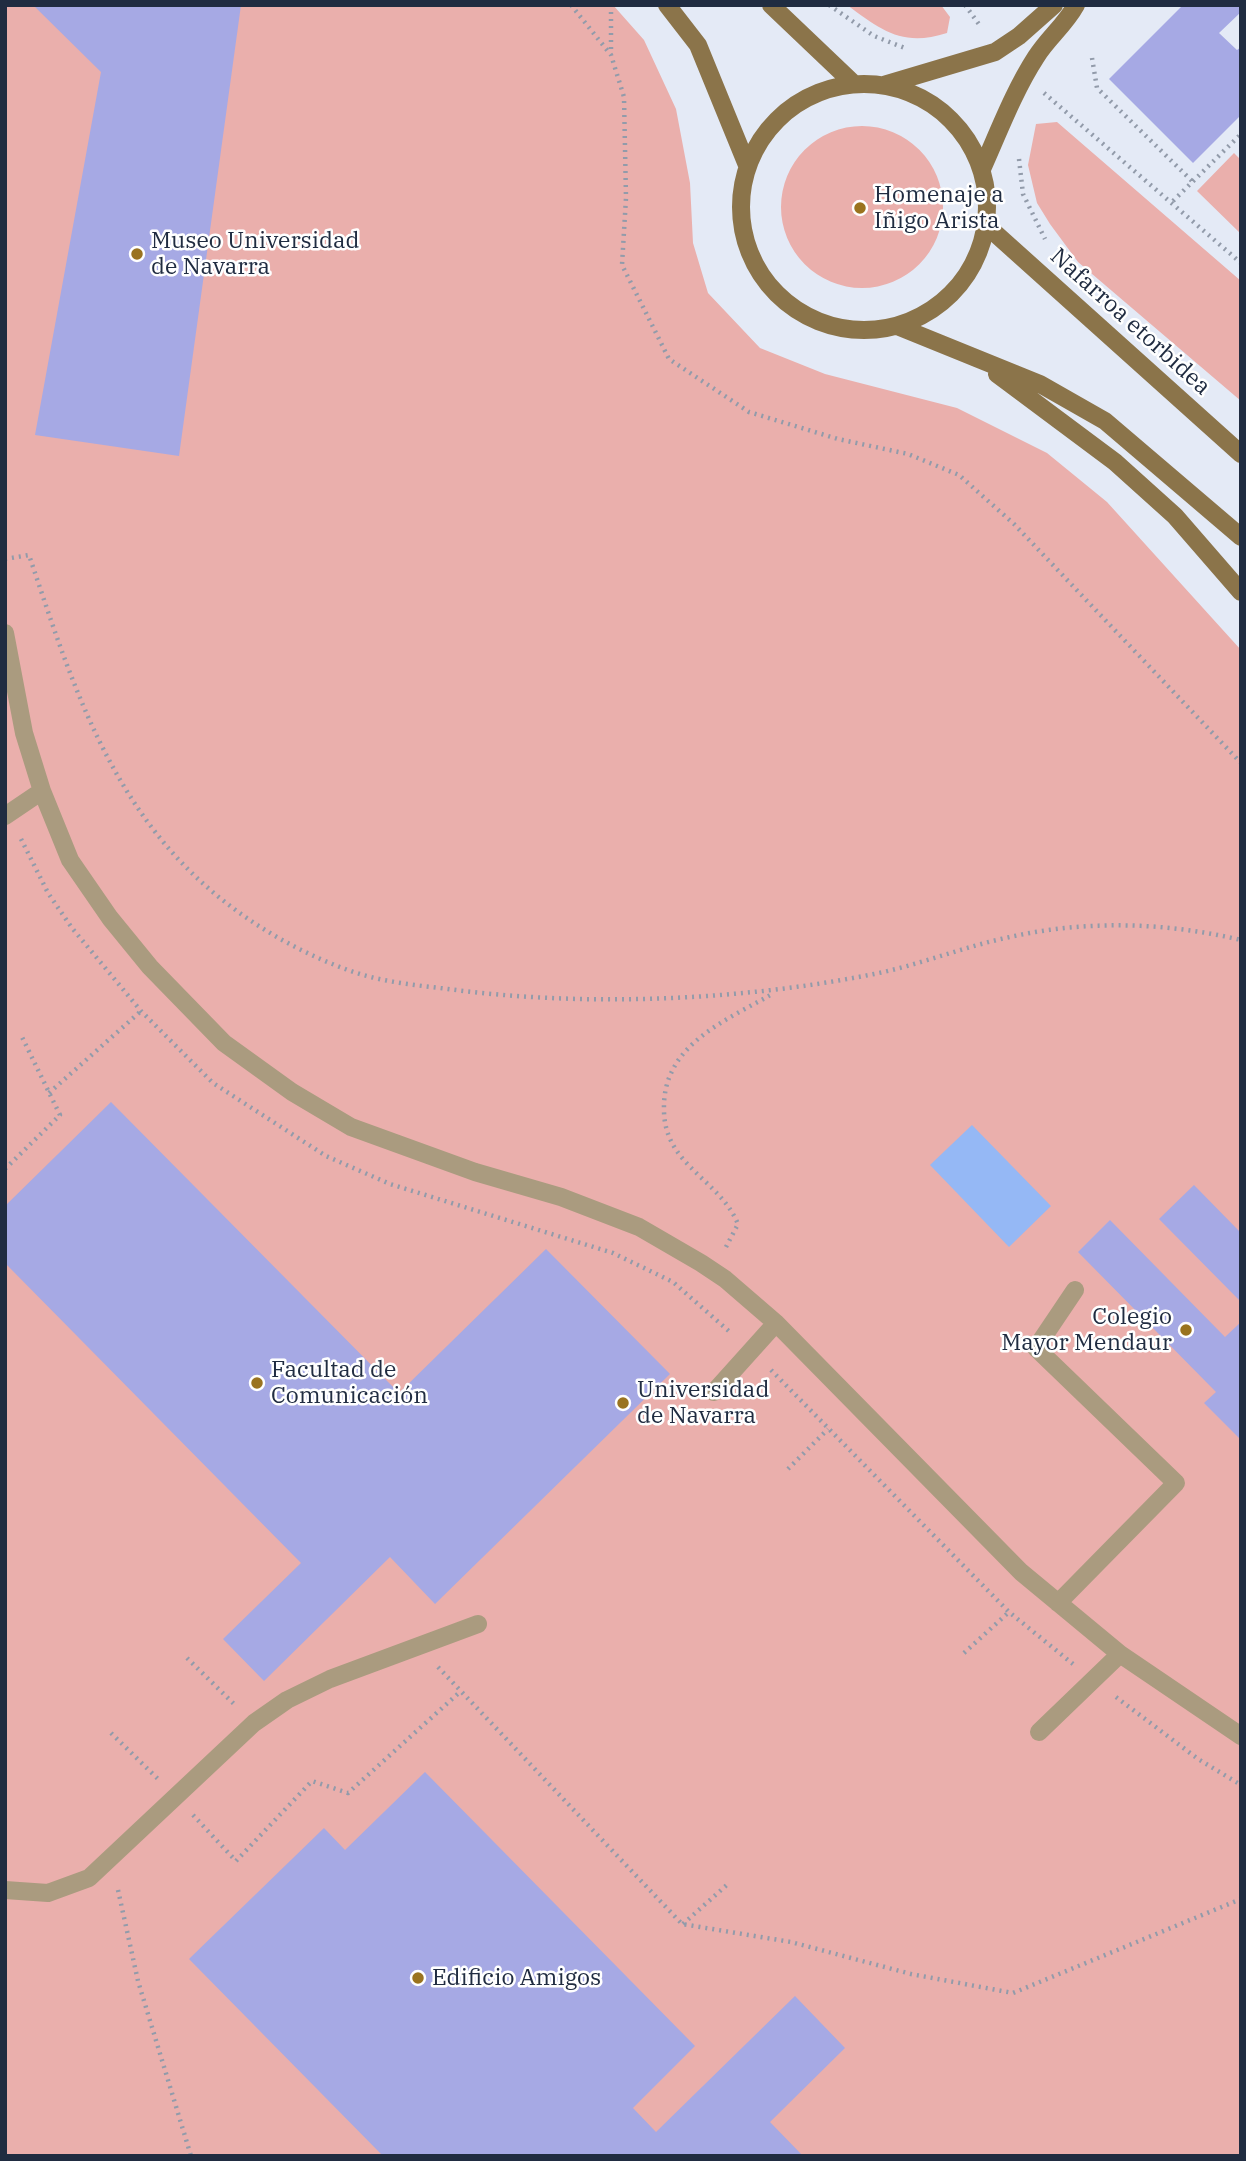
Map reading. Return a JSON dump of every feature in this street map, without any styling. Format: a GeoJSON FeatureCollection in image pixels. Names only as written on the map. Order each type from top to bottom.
{"type":"FeatureCollection","features":[{"type":"Feature","properties":{"kind":"main road"},"geometry":{"type":"LineString","coordinates":[[667,5],[698,45],[747,165]]}},
{"type":"Feature","properties":{"kind":"main road"},"geometry":{"type":"LineString","coordinates":[[771,5],[854,84]]}},
{"type":"Feature","properties":{"kind":"main road"},"geometry":{"type":"LineString","coordinates":[[884,85],[995,52],[1019,36],[1054,5]]}},
{"type":"Feature","properties":{"kind":"main road"},"geometry":{"type":"LineString","coordinates":[[982,169],[1022,80],[1038,54],[1068,21],[1076,5]]}},
{"type":"Feature","properties":{"kind":"main road"},"geometry":{"type":"LineString","coordinates":[[854,84],[884,85],[916,95],[944,113],[967,138],[982,169],[988,197],[987,226],[976,260],[957,289],[930,312],[898,326],[859,331],[821,323],[787,304],[761,276],[744,241],[740,202],[747,165],[764,133],[789,108],[820,91],[854,84]]}},
{"type":"Feature","properties":{"kind":"main road","name":"Nafarroa etorbidea"},"geometry":{"type":"LineString","coordinates":[[987,226],[1241,454]]}},
{"type":"Feature","properties":{"kind":"main road"},"geometry":{"type":"LineString","coordinates":[[898,326],[1040,384],[1105,421],[1241,537]]}},
{"type":"Feature","properties":{"kind":"main road"},"geometry":{"type":"LineString","coordinates":[[978,359],[1115,462],[1175,516],[1241,592]]}},
{"type":"Feature","properties":{"kind":"lane"},"geometry":{"type":"LineString","coordinates":[[5,633],[24,733],[42,791],[70,860],[110,918],[150,967],[224,1043],[292,1093],[352,1127],[475,1172],[561,1197],[639,1227],[725,1279],[776,1323],[1021,1572],[1120,1654],[1241,1736]]}},
{"type":"Feature","properties":{"kind":"lane"},"geometry":{"type":"LineString","coordinates":[[8,814],[42,791]]}},
{"type":"Feature","properties":{"kind":"lane"},"geometry":{"type":"LineString","coordinates":[[1058,1603],[1176,1483],[1036,1348],[1075,1290]]}},
{"type":"Feature","properties":{"kind":"lane"},"geometry":{"type":"LineString","coordinates":[[714,1392],[753,1352],[776,1323]]}},
{"type":"Feature","properties":{"kind":"lane"},"geometry":{"type":"LineString","coordinates":[[5,1890],[48,1893],[89,1878],[254,1723],[287,1700],[319,1684],[478,1624]]}},
{"type":"Feature","properties":{"kind":"lane"},"geometry":{"type":"LineString","coordinates":[[1040,1732],[1120,1654]]}},
{"type":"Feature","properties":{"kind":"path"},"geometry":{"type":"LineString","coordinates":[[571,5],[611,55]]}},
{"type":"Feature","properties":{"kind":"path"},"geometry":{"type":"LineString","coordinates":[[611,5],[611,55],[624,97],[626,198],[622,265],[669,359],[749,412],[838,439],[908,454],[959,474],[1014,524],[1241,763]]}},
{"type":"Feature","properties":{"kind":"path"},"geometry":{"type":"LineString","coordinates":[[829,5],[874,36],[895,46],[913,50]]}},
{"type":"Feature","properties":{"kind":"path"},"geometry":{"type":"LineString","coordinates":[[1092,58],[1097,88],[1193,182]]}},
{"type":"Feature","properties":{"kind":"path"},"geometry":{"type":"LineString","coordinates":[[1022,80],[1055,99],[1241,263]]}},
{"type":"Feature","properties":{"kind":"path"},"geometry":{"type":"LineString","coordinates":[[1173,201],[1240,136]]}},
{"type":"Feature","properties":{"kind":"path","name":"Nafarroa etorbidea"},"geometry":{"type":"LineString","coordinates":[[1019,155],[1018,176],[1023,194],[1033,219],[1051,247]]}},
{"type":"Feature","properties":{"kind":"path"},"geometry":{"type":"LineString","coordinates":[[5,559],[29,555],[66,666],[93,729],[137,807],[191,872],[230,907],[277,937],[348,970],[378,979],[482,994],[549,998],[687,997],[778,990],[873,974],[1012,936],[1078,927],[1147,925],[1241,940]]}},
{"type":"Feature","properties":{"kind":"path"},"geometry":{"type":"LineString","coordinates":[[8,814],[48,893],[72,928],[141,1011],[213,1083],[326,1156],[390,1184],[613,1253],[673,1282],[753,1352],[1009,1612],[1093,1680],[1198,1759],[1241,1785]]}},
{"type":"Feature","properties":{"kind":"path"},"geometry":{"type":"LineString","coordinates":[[725,1279],[725,1250],[738,1224],[732,1208],[682,1158],[670,1140],[664,1120],[663,1095],[681,1053],[701,1035],[778,990]]}},
{"type":"Feature","properties":{"kind":"path"},"geometry":{"type":"LineString","coordinates":[[50,1093],[141,1011]]}},
{"type":"Feature","properties":{"kind":"path"},"geometry":{"type":"LineString","coordinates":[[5,1169],[60,1115],[21,1035]]}},
{"type":"Feature","properties":{"kind":"path"},"geometry":{"type":"LineString","coordinates":[[788,1469],[828,1429]]}},
{"type":"Feature","properties":{"kind":"path"},"geometry":{"type":"LineString","coordinates":[[964,1653],[1009,1612]]}},
{"type":"Feature","properties":{"kind":"path"},"geometry":{"type":"LineString","coordinates":[[418,1646],[682,1924],[792,1942],[911,1974],[1013,1993],[1241,1899]]}},
{"type":"Feature","properties":{"kind":"path"},"geometry":{"type":"LineString","coordinates":[[187,1658],[254,1723]]}},
{"type":"Feature","properties":{"kind":"path"},"geometry":{"type":"LineString","coordinates":[[236,1861],[312,1781],[348,1793],[461,1691]]}},
{"type":"Feature","properties":{"kind":"path"},"geometry":{"type":"LineString","coordinates":[[110,1858],[138,1981],[191,2156]]}},
{"type":"Feature","properties":{"kind":"path"},"geometry":{"type":"LineString","coordinates":[[682,1924],[729,1882]]}},
{"type":"Feature","properties":{"kind":"shaded area","name":"Universidad de Navarra"},"geometry":{"type":"Polygon","coordinates":[[[5,5],[613,5],[644,40],[676,109],[690,183],[693,243],[708,293],[760,348],[825,374],[957,408],[1047,453],[1107,502],[1241,650],[1241,2156],[5,2156],[5,5]]]}},
{"type":"Feature","properties":{"kind":"shaded area"},"geometry":{"type":"Polygon","coordinates":[[[847,5],[941,5],[950,17],[947,33],[918,38],[894,34],[847,5]]]}},
{"type":"Feature","properties":{"kind":"shaded area"},"geometry":{"type":"Polygon","coordinates":[[[1057,122],[1241,281],[1241,401],[1078,262],[1050,224],[1037,203],[1028,165],[1036,124],[1057,122]]]}},
{"type":"Feature","properties":{"kind":"shaded area"},"geometry":{"type":"Polygon","coordinates":[[[862,126],[893,132],[919,150],[937,176],[943,207],[937,238],[919,264],[893,282],[862,288],[831,282],[805,264],[787,238],[781,207],[787,176],[805,150],[831,132],[862,126]]]}},
{"type":"Feature","properties":{"kind":"shaded area"},"geometry":{"type":"Polygon","coordinates":[[[1234,153],[1241,160],[1241,234],[1197,191],[1234,153]]]}},
{"type":"Feature","properties":{"kind":"water"},"geometry":{"type":"Polygon","coordinates":[[[972,1125],[1051,1206],[1009,1247],[930,1165],[972,1125]]]}},
{"type":"Feature","properties":{"kind":"building","name":"Museo Universidad de Navarra"},"geometry":{"type":"Polygon","coordinates":[[[33,5],[241,5],[179,456],[35,435],[101,72],[33,5]]]}},
{"type":"Feature","properties":{"kind":"building"},"geometry":{"type":"Polygon","coordinates":[[[1183,5],[1241,5],[1241,12],[1219,33],[1237,50],[1241,47],[1241,115],[1193,163],[1109,79],[1183,5]]]}},
{"type":"Feature","properties":{"kind":"building","name":"Facultad de Comunicación"},"geometry":{"type":"Polygon","coordinates":[[[111,1102],[399,1393],[546,1249],[670,1374],[435,1604],[390,1557],[264,1681],[223,1639],[301,1563],[5,1263],[5,1206],[111,1102]]]}},
{"type":"Feature","properties":{"kind":"building","name":"Colegio Mayor Mendaur"},"geometry":{"type":"Polygon","coordinates":[[[1194,1185],[1241,1233],[1241,1302],[1159,1219],[1194,1185]]]}},
{"type":"Feature","properties":{"kind":"building","name":"Colegio Mayor Mendaur"},"geometry":{"type":"Polygon","coordinates":[[[1110,1220],[1225,1337],[1241,1322],[1241,1440],[1204,1403],[1216,1392],[1078,1252],[1110,1220]]]}},
{"type":"Feature","properties":{"kind":"building","name":"Edificio Amigos"},"geometry":{"type":"Polygon","coordinates":[[[425,1772],[695,2046],[633,2108],[656,2132],[795,1996],[845,2048],[770,2122],[803,2156],[383,2156],[189,1959],[324,1828],[345,1850],[425,1772]]]}},
{"type":"Feature","properties":{"kind":"place","name":"Homenaje a Iñigo Arista"},"geometry":{"type":"Point","coordinates":[860,208]}},
{"type":"Feature","properties":{"kind":"place","name":"Museo Universidad de Navarra"},"geometry":{"type":"Point","coordinates":[137,254]}},
{"type":"Feature","properties":{"kind":"place","name":"Colegio Mayor Mendaur"},"geometry":{"type":"Point","coordinates":[1186,1330]}},
{"type":"Feature","properties":{"kind":"place","name":"Facultad de Comunicación"},"geometry":{"type":"Point","coordinates":[257,1383]}},
{"type":"Feature","properties":{"kind":"place","name":"Universidad de Navarra"},"geometry":{"type":"Point","coordinates":[623,1403]}},
{"type":"Feature","properties":{"kind":"place","name":"Edificio Amigos"},"geometry":{"type":"Point","coordinates":[418,1978]}}]}
